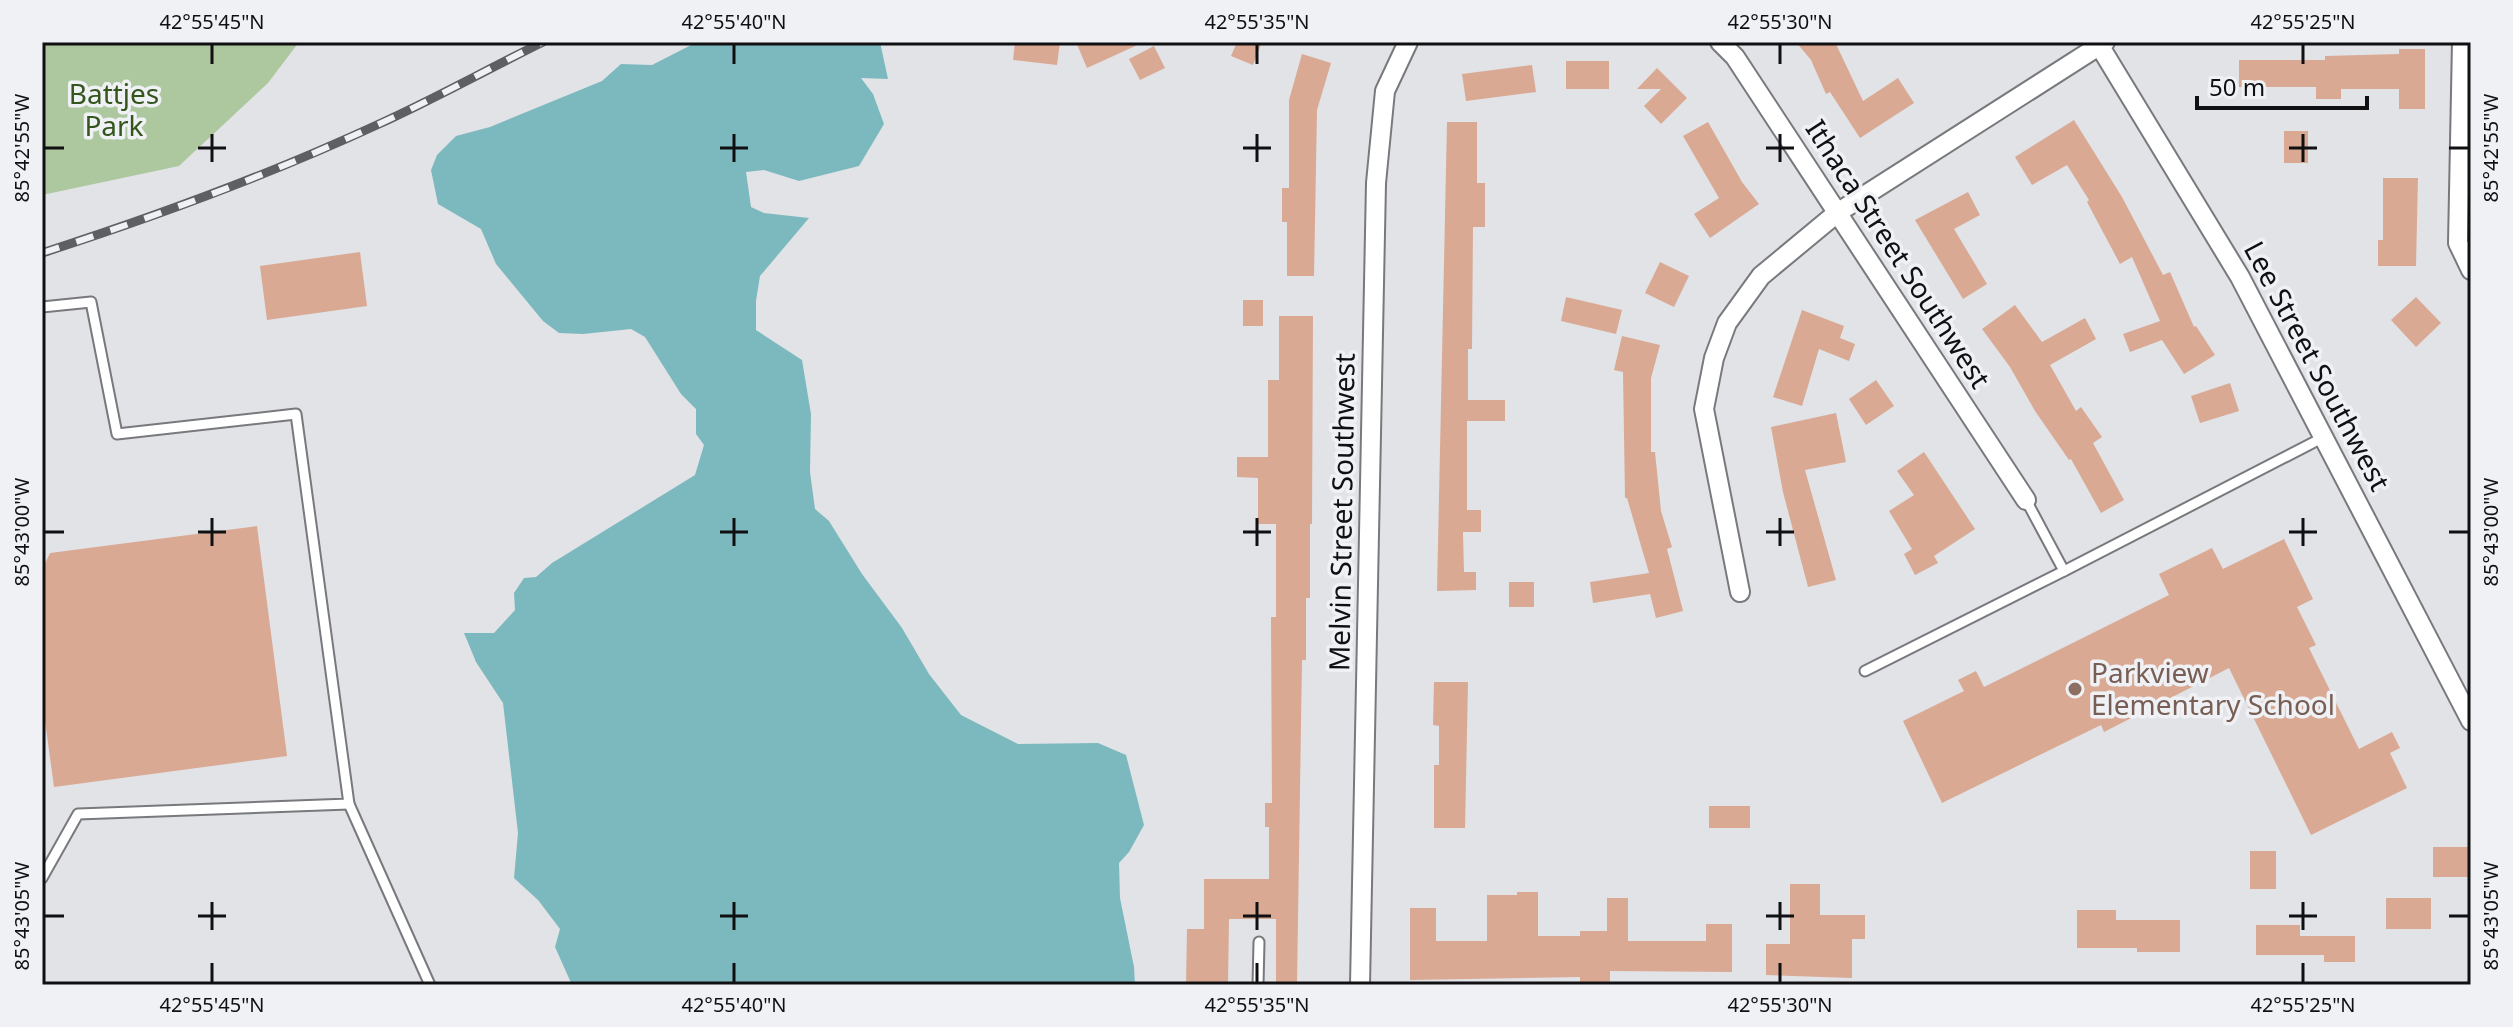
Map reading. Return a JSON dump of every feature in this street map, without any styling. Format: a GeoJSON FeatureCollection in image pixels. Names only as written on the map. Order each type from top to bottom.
{"type":"FeatureCollection","features":[{"type":"Feature","properties":{"kind":"street","name":"Ithaca Street Southwest"},"geometry":{"type":"LineString","coordinates":[[1720,42],[1735,57],[2026,500]]}},
{"type":"Feature","properties":{"kind":"street"},"geometry":{"type":"LineString","coordinates":[[2462,42],[2458,243],[2471,270]]}},
{"type":"Feature","properties":{"kind":"street","name":"Melvin Street Southwest"},"geometry":{"type":"LineString","coordinates":[[1360,985],[1376,183],[1385,91],[1407,43]]}},
{"type":"Feature","properties":{"kind":"street"},"geometry":{"type":"LineString","coordinates":[[1740,592],[1704,409],[1714,358],[1727,323],[1761,276],[1837,213],[2102,44]]}},
{"type":"Feature","properties":{"kind":"street","name":"Lee Street Southwest"},"geometry":{"type":"LineString","coordinates":[[2102,44],[2240,277],[2469,712]]}},
{"type":"Feature","properties":{"kind":"lane"},"geometry":{"type":"LineString","coordinates":[[42,307],[91,302],[117,434],[296,414],[349,804],[430,985]]}},
{"type":"Feature","properties":{"kind":"lane"},"geometry":{"type":"LineString","coordinates":[[1865,671],[2325,437]]}},
{"type":"Feature","properties":{"kind":"lane"},"geometry":{"type":"LineString","coordinates":[[2026,500],[2064,571]]}},
{"type":"Feature","properties":{"kind":"lane"},"geometry":{"type":"LineString","coordinates":[[42,878],[78,814],[349,804]]}},
{"type":"Feature","properties":{"kind":"lane"},"geometry":{"type":"LineString","coordinates":[[1258,985],[1259,942]]}},
{"type":"Feature","properties":{"kind":"green space","name":"Battjes Park"},"geometry":{"type":"Polygon","coordinates":[[[42,42],[299,42],[268,83],[179,166],[42,195],[42,42]]]}},
{"type":"Feature","properties":{"kind":"water"},"geometry":{"type":"Polygon","coordinates":[[[697,42],[880,42],[888,79],[861,78],[873,94],[884,124],[859,166],[799,181],[764,170],[746,172],[751,207],[764,213],[809,218],[760,276],[756,330],[802,360],[811,414],[810,472],[815,509],[829,521],[862,574],[902,628],[929,674],[961,715],[1018,744],[1098,743],[1126,755],[1144,825],[1119,863],[1120,898],[1135,985],[572,985],[555,947],[560,929],[538,900],[514,878],[518,833],[503,703],[476,662],[464,633],[494,633],[515,610],[514,593],[524,578],[536,577],[552,563],[695,475],[704,445],[696,434],[696,409],[681,394],[645,337],[631,329],[559,333],[543,321],[496,264],[481,229],[438,204],[431,170],[437,155],[456,136],[490,127],[602,81],[621,64],[652,65],[697,42]]]}},
{"type":"Feature","properties":{"kind":"building"},"geometry":{"type":"Polygon","coordinates":[[[1015,42],[1060,42],[1057,65],[1013,60],[1015,42]]]}},
{"type":"Feature","properties":{"kind":"building"},"geometry":{"type":"Polygon","coordinates":[[[1076,42],[1144,42],[1087,68],[1076,42]]]}},
{"type":"Feature","properties":{"kind":"building"},"geometry":{"type":"Polygon","coordinates":[[[1237,42],[1262,42],[1253,65],[1231,56],[1237,42]]]}},
{"type":"Feature","properties":{"kind":"building"},"geometry":{"type":"Polygon","coordinates":[[[1796,42],[1835,42],[1863,101],[1898,78],[1914,103],[1860,138],[1830,92],[1826,94],[1811,60],[1796,42]]]}},
{"type":"Feature","properties":{"kind":"building"},"geometry":{"type":"Polygon","coordinates":[[[1154,46],[1165,68],[1140,80],[1129,59],[1154,46]]]}},
{"type":"Feature","properties":{"kind":"building"},"geometry":{"type":"Polygon","coordinates":[[[2399,49],[2425,49],[2425,109],[2399,109],[2399,89],[2341,89],[2341,99],[2316,99],[2316,87],[2239,87],[2239,60],[2325,60],[2325,56],[2399,54],[2399,49]]]}},
{"type":"Feature","properties":{"kind":"building"},"geometry":{"type":"Polygon","coordinates":[[[1302,54],[1331,63],[1317,110],[1314,276],[1287,276],[1287,222],[1282,222],[1282,188],[1289,188],[1289,100],[1302,54]]]}},
{"type":"Feature","properties":{"kind":"building"},"geometry":{"type":"Polygon","coordinates":[[[1566,61],[1609,61],[1609,89],[1566,89],[1566,61]]]}},
{"type":"Feature","properties":{"kind":"building"},"geometry":{"type":"Polygon","coordinates":[[[1532,65],[1536,92],[1466,101],[1462,74],[1532,65]]]}},
{"type":"Feature","properties":{"kind":"building"},"geometry":{"type":"Polygon","coordinates":[[[1657,68],[1687,98],[1661,124],[1644,106],[1661,89],[1637,89],[1657,68]]]}},
{"type":"Feature","properties":{"kind":"building"},"geometry":{"type":"Polygon","coordinates":[[[2074,120],[2122,197],[2163,275],[2170,272],[2194,327],[2215,355],[2184,374],[2162,340],[2130,352],[2123,334],[2160,321],[2132,257],[2120,264],[2087,202],[2089,200],[2067,165],[2032,185],[2015,157],[2074,120]]]}},
{"type":"Feature","properties":{"kind":"building"},"geometry":{"type":"Polygon","coordinates":[[[1447,122],[1477,122],[1477,183],[1485,183],[1485,227],[1473,227],[1472,349],[1468,349],[1468,400],[1505,400],[1505,421],[1467,421],[1467,510],[1481,510],[1481,532],[1463,532],[1464,572],[1476,572],[1476,590],[1437,591],[1447,122]]]}},
{"type":"Feature","properties":{"kind":"building"},"geometry":{"type":"Polygon","coordinates":[[[1708,122],[1742,182],[1759,204],[1710,238],[1694,214],[1719,198],[1683,136],[1708,122]]]}},
{"type":"Feature","properties":{"kind":"building"},"geometry":{"type":"Polygon","coordinates":[[[2284,131],[2308,131],[2308,163],[2284,163],[2284,131]]]}},
{"type":"Feature","properties":{"kind":"building"},"geometry":{"type":"Polygon","coordinates":[[[2383,178],[2418,178],[2416,266],[2378,266],[2378,240],[2383,240],[2383,178]]]}},
{"type":"Feature","properties":{"kind":"building"},"geometry":{"type":"Polygon","coordinates":[[[1968,192],[1980,215],[1954,229],[1987,284],[1963,299],[1915,220],[1968,192]]]}},
{"type":"Feature","properties":{"kind":"building"},"geometry":{"type":"Polygon","coordinates":[[[360,252],[367,306],[267,320],[260,266],[360,252]]]}},
{"type":"Feature","properties":{"kind":"building"},"geometry":{"type":"Polygon","coordinates":[[[1660,262],[1689,276],[1674,307],[1645,293],[1660,262]]]}},
{"type":"Feature","properties":{"kind":"building"},"geometry":{"type":"Polygon","coordinates":[[[1566,297],[1622,310],[1616,334],[1561,321],[1566,297]]]}},
{"type":"Feature","properties":{"kind":"building"},"geometry":{"type":"Polygon","coordinates":[[[2416,297],[2441,323],[2416,347],[2391,320],[2416,297]]]}},
{"type":"Feature","properties":{"kind":"building"},"geometry":{"type":"Polygon","coordinates":[[[1243,300],[1263,300],[1263,326],[1243,326],[1243,300]]]}},
{"type":"Feature","properties":{"kind":"building"},"geometry":{"type":"Polygon","coordinates":[[[2015,305],[2042,342],[2085,318],[2096,339],[2050,365],[2076,411],[2081,407],[2102,437],[2093,443],[2124,500],[2101,513],[2071,459],[2035,411],[2010,367],[1982,329],[2015,305]]]}},
{"type":"Feature","properties":{"kind":"building"},"geometry":{"type":"Polygon","coordinates":[[[1802,310],[1844,326],[1840,338],[1855,344],[1849,361],[1819,349],[1802,406],[1773,397],[1802,310]]]}},
{"type":"Feature","properties":{"kind":"building"},"geometry":{"type":"Polygon","coordinates":[[[1279,316],[1313,316],[1312,524],[1310,598],[1306,598],[1306,660],[1302,660],[1297,985],[1276,985],[1276,919],[1229,919],[1228,985],[1186,985],[1187,929],[1204,929],[1204,879],[1269,879],[1269,827],[1265,827],[1265,803],[1272,803],[1271,617],[1276,617],[1276,524],[1258,524],[1258,478],[1237,477],[1237,457],[1268,457],[1268,380],[1279,380],[1279,316]]]}},
{"type":"Feature","properties":{"kind":"building"},"geometry":{"type":"Polygon","coordinates":[[[1622,336],[1660,345],[1651,378],[1651,452],[1655,452],[1661,511],[1672,547],[1667,549],[1683,611],[1656,618],[1650,594],[1593,603],[1590,582],[1649,573],[1625,498],[1623,372],[1614,370],[1622,336]]]}},
{"type":"Feature","properties":{"kind":"building"},"geometry":{"type":"Polygon","coordinates":[[[1876,380],[1894,406],[1866,425],[1849,399],[1876,380]]]}},
{"type":"Feature","properties":{"kind":"building"},"geometry":{"type":"Polygon","coordinates":[[[2230,383],[2239,411],[2200,423],[2191,396],[2230,383]]]}},
{"type":"Feature","properties":{"kind":"building"},"geometry":{"type":"Polygon","coordinates":[[[1836,413],[1846,462],[1805,470],[1836,580],[1808,587],[1783,492],[1771,427],[1836,413]]]}},
{"type":"Feature","properties":{"kind":"building"},"geometry":{"type":"Polygon","coordinates":[[[1924,452],[1975,529],[1934,556],[1938,563],[1915,575],[1904,554],[1912,549],[1889,511],[1914,495],[1897,471],[1924,452]]]}},
{"type":"Feature","properties":{"kind":"building"},"geometry":{"type":"Polygon","coordinates":[[[257,526],[287,756],[54,787],[42,699],[42,570],[50,553],[257,526]]]}},
{"type":"Feature","properties":{"kind":"building","name":"Parkview Elementary School"},"geometry":{"type":"Polygon","coordinates":[[[2284,539],[2313,599],[2297,607],[2316,645],[2309,648],[2359,749],[2392,732],[2400,748],[2390,753],[2407,788],[2311,835],[2229,668],[2104,732],[2101,725],[1942,803],[1903,721],[1964,691],[1958,680],[1976,671],[1984,687],[2169,595],[2159,574],[2212,548],[2223,569],[2284,539]]]}},
{"type":"Feature","properties":{"kind":"building"},"geometry":{"type":"Polygon","coordinates":[[[1509,582],[1534,582],[1534,607],[1509,607],[1509,582]]]}},
{"type":"Feature","properties":{"kind":"building"},"geometry":{"type":"Polygon","coordinates":[[[1434,682],[1468,682],[1465,828],[1434,828],[1434,765],[1439,765],[1439,726],[1433,725],[1434,682]]]}},
{"type":"Feature","properties":{"kind":"building"},"geometry":{"type":"Polygon","coordinates":[[[1709,806],[1750,806],[1750,828],[1709,828],[1709,806]]]}},
{"type":"Feature","properties":{"kind":"building"},"geometry":{"type":"Polygon","coordinates":[[[2433,847],[2471,847],[2471,877],[2433,877],[2433,847]]]}},
{"type":"Feature","properties":{"kind":"building"},"geometry":{"type":"Polygon","coordinates":[[[2250,851],[2276,851],[2276,889],[2250,889],[2250,851]]]}},
{"type":"Feature","properties":{"kind":"building"},"geometry":{"type":"Polygon","coordinates":[[[1790,884],[1820,884],[1820,915],[1865,915],[1865,939],[1852,939],[1852,978],[1766,975],[1766,944],[1790,944],[1790,884]]]}},
{"type":"Feature","properties":{"kind":"building"},"geometry":{"type":"Polygon","coordinates":[[[1517,892],[1538,892],[1538,936],[1580,936],[1580,931],[1607,931],[1607,898],[1628,898],[1628,941],[1706,941],[1706,924],[1732,924],[1732,972],[1610,971],[1610,982],[1580,982],[1580,977],[1410,980],[1410,908],[1436,908],[1436,941],[1487,941],[1487,895],[1517,895],[1517,892]]]}},
{"type":"Feature","properties":{"kind":"building"},"geometry":{"type":"Polygon","coordinates":[[[2386,898],[2431,898],[2431,929],[2386,929],[2386,898]]]}},
{"type":"Feature","properties":{"kind":"building"},"geometry":{"type":"Polygon","coordinates":[[[2077,910],[2116,910],[2116,920],[2180,920],[2180,952],[2077,948],[2077,910]]]}},
{"type":"Feature","properties":{"kind":"building"},"geometry":{"type":"Polygon","coordinates":[[[2256,925],[2300,925],[2300,936],[2355,936],[2355,962],[2324,962],[2324,955],[2256,955],[2256,925]]]}},
{"type":"Feature","properties":{"kind":"railway"},"geometry":{"type":"LineString","coordinates":[[42,253],[170,209],[338,143],[543,42]]}},
{"type":"Feature","properties":{"kind":"place","name":"Parkview Elementary School"},"geometry":{"type":"Point","coordinates":[2075,689]}}]}
